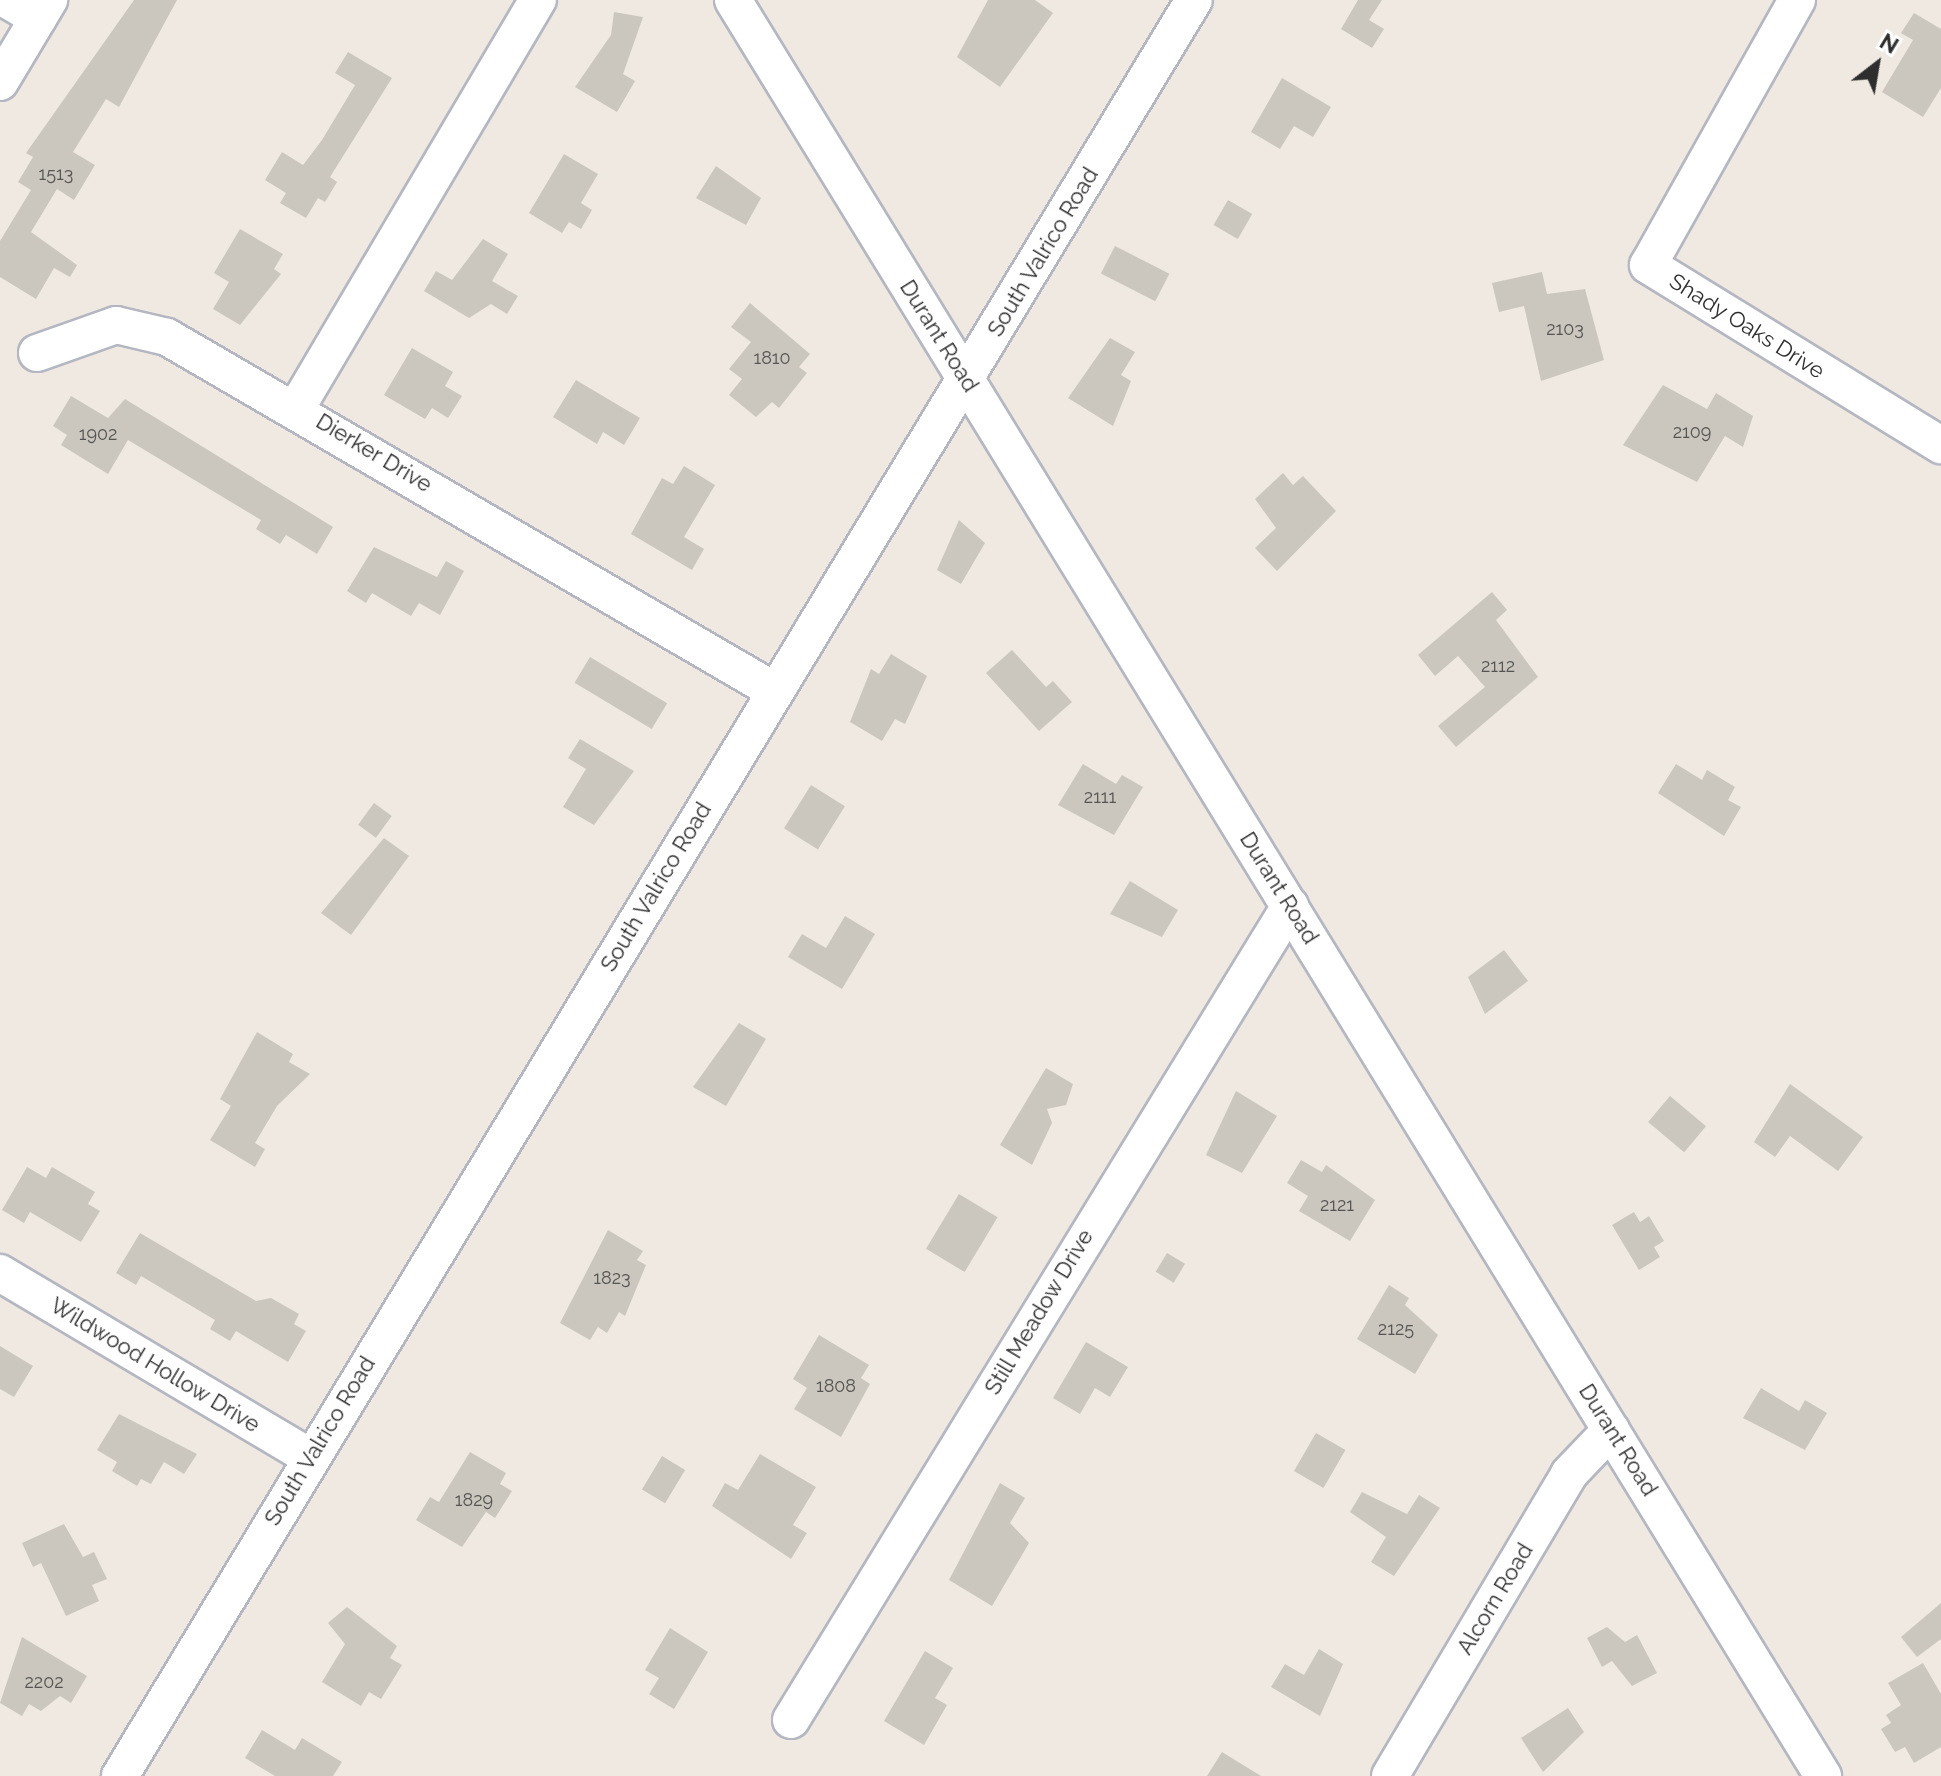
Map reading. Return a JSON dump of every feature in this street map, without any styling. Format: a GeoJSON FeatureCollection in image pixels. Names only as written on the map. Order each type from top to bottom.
{"type":"FeatureCollection","features":[{"type":"Feature","properties":{"kind":"street"},"geometry":{"type":"LineString","coordinates":[[0,82],[44,9],[7,0]]}},
{"type":"Feature","properties":{"kind":"street","name":"Dierker Drive"},"geometry":{"type":"LineString","coordinates":[[538,0],[297,407],[775,691]]}},
{"type":"Feature","properties":{"kind":"street","name":"Durant Road"},"geometry":{"type":"LineString","coordinates":[[733,0],[1823,1776]]}},
{"type":"Feature","properties":{"kind":"street","name":"South Valrico Road"},"geometry":{"type":"LineString","coordinates":[[120,1776],[310,1457],[1194,0]]}},
{"type":"Feature","properties":{"kind":"street","name":"Shady Oaks Drive"},"geometry":{"type":"LineString","coordinates":[[1797,0],[1648,265],[1941,445]]}},
{"type":"Feature","properties":{"kind":"street"},"geometry":{"type":"LineString","coordinates":[[37,353],[116,325],[167,337],[297,407]]}},
{"type":"Feature","properties":{"kind":"street","name":"Still Meadow Drive"},"geometry":{"type":"LineString","coordinates":[[791,1720],[1290,906]]}},
{"type":"Feature","properties":{"kind":"street","name":"Wildwood Hollow Drive"},"geometry":{"type":"LineString","coordinates":[[0,1273],[310,1457]]}},
{"type":"Feature","properties":{"kind":"street","name":"Alcorn Road"},"geometry":{"type":"LineString","coordinates":[[1390,1776],[1569,1474],[1611,1430]]}},
{"type":"Feature","properties":{"kind":"building"},"geometry":{"type":"Polygon","coordinates":[[[134,0],[177,0],[119,107],[106,99],[73,152],[95,165],[74,200],[57,189],[31,232],[77,265],[70,277],[54,268],[36,299],[0,277],[0,241],[31,190],[18,182],[33,157],[26,153],[134,0]]]}},
{"type":"Feature","properties":{"kind":"building"},"geometry":{"type":"Polygon","coordinates":[[[988,0],[1035,0],[1053,13],[1000,87],[957,57],[988,0]]]}},
{"type":"Feature","properties":{"kind":"building"},"geometry":{"type":"Polygon","coordinates":[[[1358,0],[1382,0],[1369,20],[1384,29],[1372,48],[1341,29],[1358,0]]]}},
{"type":"Feature","properties":{"kind":"building"},"geometry":{"type":"Polygon","coordinates":[[[614,12],[643,17],[623,74],[635,81],[617,112],[575,87],[611,35],[614,12]]]}},
{"type":"Feature","properties":{"kind":"building"},"geometry":{"type":"Polygon","coordinates":[[[1914,13],[1941,29],[1941,88],[1923,117],[1882,92],[1913,40],[1901,33],[1914,13]]]}},
{"type":"Feature","properties":{"kind":"building"},"geometry":{"type":"Polygon","coordinates":[[[348,52],[392,78],[330,177],[337,182],[325,202],[318,198],[306,218],[280,203],[286,193],[265,180],[282,152],[303,165],[322,140],[355,85],[335,73],[348,52]]]}},
{"type":"Feature","properties":{"kind":"building"},"geometry":{"type":"Polygon","coordinates":[[[1282,78],[1331,107],[1313,137],[1294,126],[1280,149],[1251,132],[1282,78]]]}},
{"type":"Feature","properties":{"kind":"building"},"geometry":{"type":"Polygon","coordinates":[[[564,154],[598,174],[581,203],[592,210],[581,229],[569,222],[562,233],[529,213],[564,154]]]}},
{"type":"Feature","properties":{"kind":"building"},"geometry":{"type":"Polygon","coordinates":[[[716,166],[761,198],[746,225],[696,198],[716,166]]]}},
{"type":"Feature","properties":{"kind":"building"},"geometry":{"type":"Polygon","coordinates":[[[1228,200],[1252,214],[1238,239],[1214,225],[1228,200]]]}},
{"type":"Feature","properties":{"kind":"building"},"geometry":{"type":"Polygon","coordinates":[[[240,229],[283,254],[274,269],[281,274],[240,325],[213,309],[229,282],[214,273],[240,229]]]}},
{"type":"Feature","properties":{"kind":"building"},"geometry":{"type":"Polygon","coordinates":[[[483,239],[508,254],[492,281],[518,296],[507,314],[491,304],[469,318],[424,291],[436,271],[452,280],[483,239]]]}},
{"type":"Feature","properties":{"kind":"building"},"geometry":{"type":"Polygon","coordinates":[[[1115,246],[1169,274],[1155,301],[1101,274],[1115,246]]]}},
{"type":"Feature","properties":{"kind":"building"},"geometry":{"type":"Polygon","coordinates":[[[1542,272],[1547,294],[1585,289],[1604,360],[1541,381],[1524,306],[1499,312],[1492,283],[1542,272]]]}},
{"type":"Feature","properties":{"kind":"building"},"geometry":{"type":"Polygon","coordinates":[[[750,303],[810,354],[799,367],[807,373],[779,408],[772,402],[756,417],[729,395],[742,379],[729,369],[751,342],[731,327],[750,303]]]}},
{"type":"Feature","properties":{"kind":"building"},"geometry":{"type":"Polygon","coordinates":[[[1110,338],[1135,352],[1121,375],[1131,381],[1113,426],[1068,398],[1110,338]]]}},
{"type":"Feature","properties":{"kind":"building"},"geometry":{"type":"Polygon","coordinates":[[[412,348],[453,372],[445,386],[462,396],[448,418],[432,408],[425,419],[384,395],[412,348]]]}},
{"type":"Feature","properties":{"kind":"building"},"geometry":{"type":"Polygon","coordinates":[[[576,380],[640,418],[624,445],[603,432],[597,444],[553,417],[576,380]]]}},
{"type":"Feature","properties":{"kind":"building"},"geometry":{"type":"Polygon","coordinates":[[[1663,385],[1707,409],[1716,393],[1753,416],[1743,447],[1725,436],[1697,482],[1623,445],[1663,385]]]}},
{"type":"Feature","properties":{"kind":"building"},"geometry":{"type":"Polygon","coordinates":[[[71,396],[108,418],[125,399],[333,527],[317,554],[286,535],[280,544],[256,529],[261,520],[128,440],[108,474],[61,445],[67,435],[53,426],[71,396]]]}},
{"type":"Feature","properties":{"kind":"building"},"geometry":{"type":"Polygon","coordinates":[[[684,466],[715,485],[684,537],[704,549],[692,570],[631,534],[662,478],[673,484],[684,466]]]}},
{"type":"Feature","properties":{"kind":"building"},"geometry":{"type":"Polygon","coordinates":[[[1283,473],[1293,485],[1303,476],[1336,511],[1277,571],[1255,548],[1276,528],[1255,499],[1283,473]]]}},
{"type":"Feature","properties":{"kind":"building"},"geometry":{"type":"Polygon","coordinates":[[[959,520],[985,543],[961,584],[937,570],[959,520]]]}},
{"type":"Feature","properties":{"kind":"building"},"geometry":{"type":"Polygon","coordinates":[[[374,547],[437,577],[446,561],[464,571],[440,615],[419,603],[411,616],[372,593],[366,603],[347,591],[374,547]]]}},
{"type":"Feature","properties":{"kind":"building"},"geometry":{"type":"Polygon","coordinates":[[[1492,592],[1507,610],[1496,620],[1538,677],[1456,747],[1438,726],[1485,687],[1458,656],[1435,676],[1418,655],[1492,592]]]}},
{"type":"Feature","properties":{"kind":"building"},"geometry":{"type":"Polygon","coordinates":[[[1012,650],[1046,687],[1053,681],[1072,702],[1039,731],[986,673],[1012,650]]]}},
{"type":"Feature","properties":{"kind":"building"},"geometry":{"type":"Polygon","coordinates":[[[891,654],[927,676],[905,724],[895,719],[882,741],[850,722],[871,669],[879,674],[891,654]]]}},
{"type":"Feature","properties":{"kind":"building"},"geometry":{"type":"Polygon","coordinates":[[[590,657],[667,703],[652,729],[575,683],[590,657]]]}},
{"type":"Feature","properties":{"kind":"building"},"geometry":{"type":"Polygon","coordinates":[[[580,739],[634,771],[594,825],[563,807],[586,769],[568,758],[580,739]]]}},
{"type":"Feature","properties":{"kind":"building"},"geometry":{"type":"Polygon","coordinates":[[[1083,764],[1116,784],[1122,775],[1143,787],[1114,835],[1058,805],[1083,764]]]}},
{"type":"Feature","properties":{"kind":"building"},"geometry":{"type":"Polygon","coordinates":[[[1676,764],[1702,780],[1707,770],[1735,787],[1728,800],[1741,807],[1724,836],[1658,793],[1676,764]]]}},
{"type":"Feature","properties":{"kind":"building"},"geometry":{"type":"Polygon","coordinates":[[[811,785],[845,806],[818,849],[784,828],[811,785]]]}},
{"type":"Feature","properties":{"kind":"building"},"geometry":{"type":"Polygon","coordinates":[[[374,803],[392,816],[376,838],[358,825],[374,803]]]}},
{"type":"Feature","properties":{"kind":"building"},"geometry":{"type":"Polygon","coordinates":[[[384,838],[409,856],[351,935],[321,913],[384,838]]]}},
{"type":"Feature","properties":{"kind":"building"},"geometry":{"type":"Polygon","coordinates":[[[1130,881],[1178,910],[1162,937],[1110,914],[1130,881]]]}},
{"type":"Feature","properties":{"kind":"building"},"geometry":{"type":"Polygon","coordinates":[[[845,916],[875,934],[842,989],[788,957],[802,934],[826,948],[845,916]]]}},
{"type":"Feature","properties":{"kind":"building"},"geometry":{"type":"Polygon","coordinates":[[[1504,950],[1528,981],[1485,1014],[1468,977],[1504,950]]]}},
{"type":"Feature","properties":{"kind":"building"},"geometry":{"type":"Polygon","coordinates":[[[739,1023],[766,1039],[726,1106],[693,1087],[739,1023]]]}},
{"type":"Feature","properties":{"kind":"building"},"geometry":{"type":"Polygon","coordinates":[[[257,1032],[293,1054],[289,1062],[310,1074],[277,1106],[255,1143],[265,1149],[255,1167],[210,1140],[231,1106],[220,1099],[257,1032]]]}},
{"type":"Feature","properties":{"kind":"building"},"geometry":{"type":"Polygon","coordinates":[[[1046,1068],[1073,1084],[1066,1105],[1047,1109],[1052,1123],[1032,1165],[1000,1145],[1046,1068]]]}},
{"type":"Feature","properties":{"kind":"building"},"geometry":{"type":"Polygon","coordinates":[[[1790,1084],[1863,1137],[1838,1171],[1790,1136],[1775,1157],[1754,1142],[1790,1084]]]}},
{"type":"Feature","properties":{"kind":"building"},"geometry":{"type":"Polygon","coordinates":[[[1236,1091],[1277,1116],[1242,1173],[1206,1155],[1236,1091]]]}},
{"type":"Feature","properties":{"kind":"building"},"geometry":{"type":"Polygon","coordinates":[[[1670,1096],[1706,1126],[1684,1152],[1648,1122],[1670,1096]]]}},
{"type":"Feature","properties":{"kind":"building"},"geometry":{"type":"Polygon","coordinates":[[[1301,1160],[1322,1172],[1326,1165],[1375,1200],[1350,1241],[1299,1211],[1308,1196],[1287,1183],[1301,1160]]]}},
{"type":"Feature","properties":{"kind":"building"},"geometry":{"type":"Polygon","coordinates":[[[27,1167],[46,1178],[52,1167],[95,1192],[88,1204],[100,1211],[81,1242],[30,1212],[24,1223],[2,1210],[27,1167]]]}},
{"type":"Feature","properties":{"kind":"building"},"geometry":{"type":"Polygon","coordinates":[[[959,1194],[998,1217],[965,1272],[926,1249],[959,1194]]]}},
{"type":"Feature","properties":{"kind":"building"},"geometry":{"type":"Polygon","coordinates":[[[1634,1212],[1640,1222],[1649,1216],[1664,1241],[1654,1247],[1660,1257],[1639,1270],[1612,1225],[1634,1212]]]}},
{"type":"Feature","properties":{"kind":"building"},"geometry":{"type":"Polygon","coordinates":[[[608,1230],[643,1251],[637,1260],[646,1265],[625,1316],[619,1312],[607,1333],[598,1327],[590,1340],[560,1323],[608,1230]]]}},
{"type":"Feature","properties":{"kind":"building"},"geometry":{"type":"Polygon","coordinates":[[[140,1233],[256,1301],[271,1298],[299,1314],[294,1324],[306,1331],[288,1362],[236,1331],[230,1341],[210,1329],[215,1320],[141,1276],[136,1285],[116,1273],[140,1233]]]}},
{"type":"Feature","properties":{"kind":"building"},"geometry":{"type":"Polygon","coordinates":[[[1167,1253],[1185,1264],[1174,1283],[1156,1272],[1167,1253]]]}},
{"type":"Feature","properties":{"kind":"building"},"geometry":{"type":"Polygon","coordinates":[[[1389,1285],[1409,1298],[1405,1305],[1438,1335],[1415,1374],[1357,1339],[1389,1285]]]}},
{"type":"Feature","properties":{"kind":"building"},"geometry":{"type":"Polygon","coordinates":[[[819,1335],[869,1365],[861,1378],[870,1384],[841,1437],[794,1409],[807,1388],[793,1379],[819,1335]]]}},
{"type":"Feature","properties":{"kind":"building"},"geometry":{"type":"Polygon","coordinates":[[[1086,1342],[1128,1367],[1110,1397],[1095,1388],[1080,1414],[1053,1398],[1086,1342]]]}},
{"type":"Feature","properties":{"kind":"building"},"geometry":{"type":"Polygon","coordinates":[[[0,1346],[33,1366],[14,1397],[0,1389],[0,1346]]]}},
{"type":"Feature","properties":{"kind":"building"},"geometry":{"type":"Polygon","coordinates":[[[1761,1388],[1799,1411],[1805,1400],[1827,1413],[1805,1450],[1743,1418],[1761,1388]]]}},
{"type":"Feature","properties":{"kind":"building"},"geometry":{"type":"Polygon","coordinates":[[[119,1414],[197,1454],[184,1474],[164,1462],[151,1484],[141,1479],[137,1486],[112,1471],[117,1462],[97,1450],[119,1414]]]}},
{"type":"Feature","properties":{"kind":"building"},"geometry":{"type":"Polygon","coordinates":[[[1316,1433],[1345,1450],[1323,1488],[1294,1471],[1316,1433]]]}},
{"type":"Feature","properties":{"kind":"building"},"geometry":{"type":"Polygon","coordinates":[[[470,1452],[506,1473],[500,1484],[512,1491],[495,1518],[486,1512],[462,1547],[416,1520],[430,1497],[439,1502],[470,1452]]]}},
{"type":"Feature","properties":{"kind":"building"},"geometry":{"type":"Polygon","coordinates":[[[760,1454],[816,1487],[793,1525],[807,1533],[791,1559],[712,1506],[725,1483],[738,1490],[760,1454]]]}},
{"type":"Feature","properties":{"kind":"building"},"geometry":{"type":"Polygon","coordinates":[[[662,1456],[685,1470],[665,1503],[642,1489],[662,1456]]]}},
{"type":"Feature","properties":{"kind":"building"},"geometry":{"type":"Polygon","coordinates":[[[1000,1483],[1025,1498],[1010,1523],[1029,1543],[992,1606],[949,1580],[1000,1483]]]}},
{"type":"Feature","properties":{"kind":"building"},"geometry":{"type":"Polygon","coordinates":[[[1362,1492],[1407,1514],[1419,1495],[1440,1508],[1394,1576],[1371,1562],[1386,1537],[1350,1512],[1362,1492]]]}},
{"type":"Feature","properties":{"kind":"building"},"geometry":{"type":"Polygon","coordinates":[[[64,1524],[83,1557],[94,1552],[107,1579],[92,1585],[99,1601],[66,1616],[41,1563],[33,1567],[22,1543],[64,1524]]]}},
{"type":"Feature","properties":{"kind":"building"},"geometry":{"type":"Polygon","coordinates":[[[1941,1603],[1941,1639],[1917,1657],[1901,1637],[1941,1603]]]}},
{"type":"Feature","properties":{"kind":"building"},"geometry":{"type":"Polygon","coordinates":[[[347,1607],[397,1646],[390,1658],[402,1665],[381,1699],[369,1692],[361,1706],[322,1682],[345,1644],[328,1623],[347,1607]]]}},
{"type":"Feature","properties":{"kind":"building"},"geometry":{"type":"Polygon","coordinates":[[[1607,1627],[1625,1642],[1637,1635],[1657,1673],[1632,1686],[1612,1661],[1602,1667],[1587,1638],[1607,1627]]]}},
{"type":"Feature","properties":{"kind":"building"},"geometry":{"type":"Polygon","coordinates":[[[670,1628],[708,1652],[674,1709],[649,1694],[659,1678],[645,1670],[670,1628]]]}},
{"type":"Feature","properties":{"kind":"building"},"geometry":{"type":"Polygon","coordinates":[[[22,1637],[87,1676],[71,1703],[60,1696],[41,1711],[29,1704],[22,1716],[0,1703],[22,1637]]]}},
{"type":"Feature","properties":{"kind":"building"},"geometry":{"type":"Polygon","coordinates":[[[1319,1649],[1343,1664],[1320,1716],[1271,1687],[1285,1664],[1304,1675],[1319,1649]]]}},
{"type":"Feature","properties":{"kind":"building"},"geometry":{"type":"Polygon","coordinates":[[[925,1651],[953,1668],[935,1698],[947,1705],[924,1745],[884,1721],[925,1651]]]}},
{"type":"Feature","properties":{"kind":"building"},"geometry":{"type":"Polygon","coordinates":[[[1923,1663],[1941,1694],[1941,1747],[1914,1763],[1905,1747],[1895,1752],[1881,1729],[1891,1723],[1886,1715],[1901,1705],[1888,1683],[1923,1663]]]}},
{"type":"Feature","properties":{"kind":"building"},"geometry":{"type":"Polygon","coordinates":[[[1568,1708],[1584,1732],[1543,1772],[1521,1738],[1568,1708]]]}},
{"type":"Feature","properties":{"kind":"building"},"geometry":{"type":"Polygon","coordinates":[[[262,1730],[295,1750],[302,1738],[342,1762],[333,1776],[275,1776],[245,1758],[262,1730]]]}},
{"type":"Feature","properties":{"kind":"building"},"geometry":{"type":"Polygon","coordinates":[[[1222,1752],[1261,1776],[1207,1776],[1222,1752]]]}}]}
